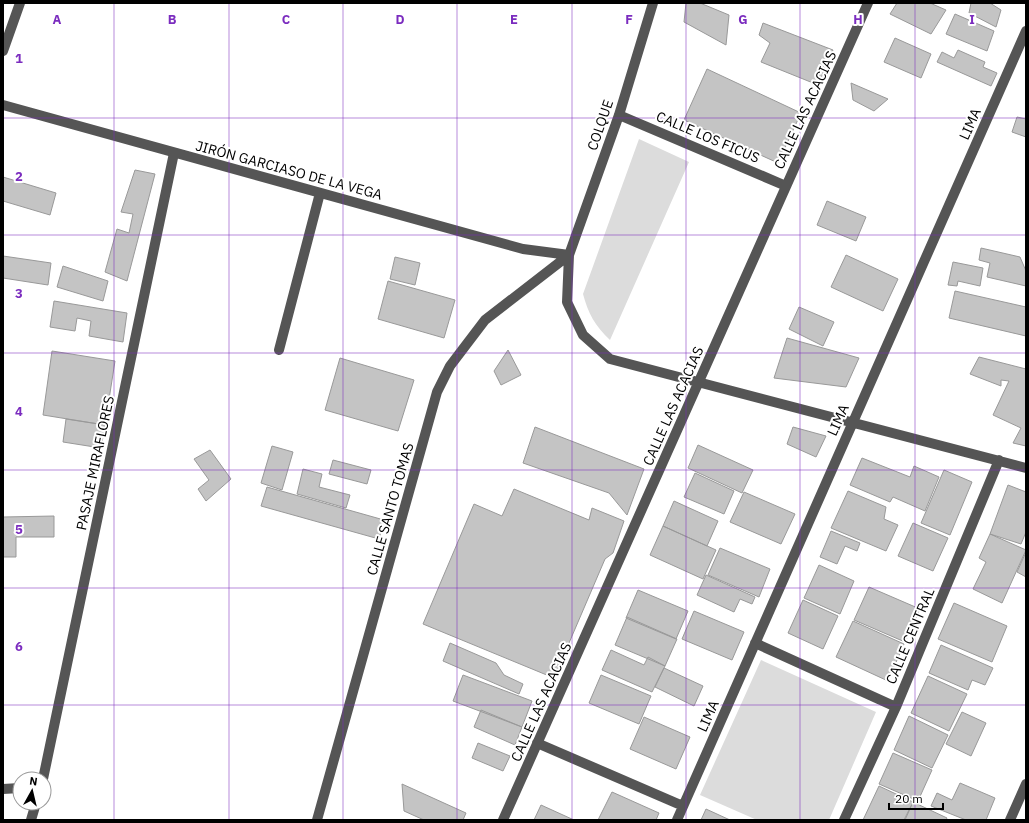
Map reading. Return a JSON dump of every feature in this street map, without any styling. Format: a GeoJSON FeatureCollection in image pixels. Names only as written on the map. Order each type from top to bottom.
{"type":"FeatureCollection","features":[{"type":"Feature","properties":{"kind":"street"},"geometry":{"type":"LineString","coordinates":[[3,51],[20,3]]}},
{"type":"Feature","properties":{"kind":"street","name":"COLQUE"},"geometry":{"type":"LineString","coordinates":[[653,3],[619,115],[569,255],[566,302],[583,334],[610,359],[1026,468]]}},
{"type":"Feature","properties":{"kind":"street","name":"CALLE LAS ACACIAS"},"geometry":{"type":"LineString","coordinates":[[503,820],[868,3]]}},
{"type":"Feature","properties":{"kind":"street","name":"LIMA"},"geometry":{"type":"LineString","coordinates":[[677,820],[1026,31]]}},
{"type":"Feature","properties":{"kind":"street","name":"JIRÓN GARCIASO DE LA VEGA"},"geometry":{"type":"LineString","coordinates":[[3,105],[523,249],[569,255]]}},
{"type":"Feature","properties":{"kind":"street","name":"CALLE LOS FICUS"},"geometry":{"type":"LineString","coordinates":[[619,115],[786,186]]}},
{"type":"Feature","properties":{"kind":"street","name":"PASAJE MIRAFLORES"},"geometry":{"type":"LineString","coordinates":[[45,771],[174,153]]}},
{"type":"Feature","properties":{"kind":"street"},"geometry":{"type":"LineString","coordinates":[[279,350],[320,193]]}},
{"type":"Feature","properties":{"kind":"street","name":"CALLE SANTO TOMAS"},"geometry":{"type":"LineString","coordinates":[[317,820],[437,392],[450,366],[485,320],[569,255]]}},
{"type":"Feature","properties":{"kind":"street","name":"CALLE CENTRAL"},"geometry":{"type":"LineString","coordinates":[[844,820],[896,706],[999,460]]}},
{"type":"Feature","properties":{"kind":"street"},"geometry":{"type":"LineString","coordinates":[[755,644],[896,706]]}},
{"type":"Feature","properties":{"kind":"street"},"geometry":{"type":"LineString","coordinates":[[537,743],[683,806]]}},
{"type":"Feature","properties":{"kind":"street"},"geometry":{"type":"LineString","coordinates":[[1010,820],[1026,784]]}},
{"type":"Feature","properties":{"kind":"shaded area"},"geometry":{"type":"Polygon","coordinates":[[[639,139],[689,162],[610,340],[600,330],[593,319],[583,294],[639,139]]]}},
{"type":"Feature","properties":{"kind":"shaded area"},"geometry":{"type":"Polygon","coordinates":[[[761,660],[876,712],[829,820],[757,820],[700,795],[761,660]]]}},
{"type":"Feature","properties":{"kind":"building"},"geometry":{"type":"Polygon","coordinates":[[[686,3],[700,3],[729,15],[726,45],[684,22],[686,3]]]}},
{"type":"Feature","properties":{"kind":"building"},"geometry":{"type":"Polygon","coordinates":[[[897,3],[930,3],[946,10],[931,34],[890,14],[897,3]]]}},
{"type":"Feature","properties":{"kind":"building"},"geometry":{"type":"Polygon","coordinates":[[[971,3],[990,3],[1001,10],[996,27],[969,13],[971,3]]]}},
{"type":"Feature","properties":{"kind":"building"},"geometry":{"type":"Polygon","coordinates":[[[955,14],[994,31],[987,51],[946,34],[955,14]]]}},
{"type":"Feature","properties":{"kind":"building"},"geometry":{"type":"Polygon","coordinates":[[[763,23],[833,50],[818,85],[761,62],[770,43],[759,35],[763,23]]]}},
{"type":"Feature","properties":{"kind":"building"},"geometry":{"type":"Polygon","coordinates":[[[895,38],[931,54],[921,78],[884,62],[895,38]]]}},
{"type":"Feature","properties":{"kind":"building"},"geometry":{"type":"Polygon","coordinates":[[[958,50],[985,62],[983,67],[997,73],[991,86],[937,62],[942,52],[954,58],[958,50]]]}},
{"type":"Feature","properties":{"kind":"building"},"geometry":{"type":"Polygon","coordinates":[[[707,69],[801,113],[778,163],[684,120],[707,69]]]}},
{"type":"Feature","properties":{"kind":"building"},"geometry":{"type":"Polygon","coordinates":[[[851,83],[888,99],[874,111],[853,100],[851,83]]]}},
{"type":"Feature","properties":{"kind":"building"},"geometry":{"type":"Polygon","coordinates":[[[1017,117],[1026,119],[1026,137],[1012,132],[1017,117]]]}},
{"type":"Feature","properties":{"kind":"building"},"geometry":{"type":"Polygon","coordinates":[[[135,170],[155,174],[127,281],[105,272],[117,229],[129,233],[133,214],[121,212],[135,170]]]}},
{"type":"Feature","properties":{"kind":"building"},"geometry":{"type":"Polygon","coordinates":[[[3,177],[56,193],[50,215],[3,201],[3,177]]]}},
{"type":"Feature","properties":{"kind":"building"},"geometry":{"type":"Polygon","coordinates":[[[827,201],[866,217],[856,241],[817,225],[827,201]]]}},
{"type":"Feature","properties":{"kind":"building"},"geometry":{"type":"Polygon","coordinates":[[[981,248],[1020,257],[1026,271],[1026,286],[987,277],[990,263],[979,260],[981,248]]]}},
{"type":"Feature","properties":{"kind":"building"},"geometry":{"type":"Polygon","coordinates":[[[846,255],[898,279],[883,311],[831,287],[846,255]]]}},
{"type":"Feature","properties":{"kind":"building"},"geometry":{"type":"Polygon","coordinates":[[[3,256],[51,263],[48,285],[3,278],[3,256]]]}},
{"type":"Feature","properties":{"kind":"building"},"geometry":{"type":"Polygon","coordinates":[[[395,257],[420,263],[415,285],[390,279],[395,257]]]}},
{"type":"Feature","properties":{"kind":"building"},"geometry":{"type":"Polygon","coordinates":[[[953,262],[983,268],[980,286],[958,281],[957,286],[948,285],[953,262]]]}},
{"type":"Feature","properties":{"kind":"building"},"geometry":{"type":"Polygon","coordinates":[[[63,266],[108,281],[103,301],[57,287],[63,266]]]}},
{"type":"Feature","properties":{"kind":"building"},"geometry":{"type":"Polygon","coordinates":[[[388,281],[455,300],[444,338],[378,319],[388,281]]]}},
{"type":"Feature","properties":{"kind":"building"},"geometry":{"type":"Polygon","coordinates":[[[955,291],[1026,307],[1026,336],[949,318],[955,291]]]}},
{"type":"Feature","properties":{"kind":"building"},"geometry":{"type":"Polygon","coordinates":[[[54,301],[127,313],[123,342],[89,336],[91,321],[77,318],[75,331],[50,327],[54,301]]]}},
{"type":"Feature","properties":{"kind":"building"},"geometry":{"type":"Polygon","coordinates":[[[799,307],[834,322],[823,346],[789,329],[799,307]]]}},
{"type":"Feature","properties":{"kind":"building"},"geometry":{"type":"Polygon","coordinates":[[[787,338],[859,358],[846,387],[774,378],[787,338]]]}},
{"type":"Feature","properties":{"kind":"building"},"geometry":{"type":"Polygon","coordinates":[[[508,350],[521,375],[501,385],[494,371],[508,350]]]}},
{"type":"Feature","properties":{"kind":"building"},"geometry":{"type":"Polygon","coordinates":[[[52,351],[115,361],[105,425],[43,415],[52,351]]]}},
{"type":"Feature","properties":{"kind":"building"},"geometry":{"type":"Polygon","coordinates":[[[979,357],[1026,369],[1026,446],[1013,443],[1021,428],[993,415],[1009,381],[1001,380],[1001,386],[970,374],[979,357]]]}},
{"type":"Feature","properties":{"kind":"building"},"geometry":{"type":"Polygon","coordinates":[[[340,358],[414,380],[398,431],[325,410],[340,358]]]}},
{"type":"Feature","properties":{"kind":"building"},"geometry":{"type":"Polygon","coordinates":[[[66,419],[105,425],[101,448],[63,442],[66,419]]]}},
{"type":"Feature","properties":{"kind":"building"},"geometry":{"type":"Polygon","coordinates":[[[535,427],[644,469],[627,515],[609,493],[523,463],[535,427]]]}},
{"type":"Feature","properties":{"kind":"building"},"geometry":{"type":"Polygon","coordinates":[[[793,427],[826,436],[816,457],[787,444],[793,427]]]}},
{"type":"Feature","properties":{"kind":"building"},"geometry":{"type":"Polygon","coordinates":[[[698,445],[753,470],[742,493],[688,468],[698,445]]]}},
{"type":"Feature","properties":{"kind":"building"},"geometry":{"type":"Polygon","coordinates":[[[272,446],[293,452],[282,490],[261,483],[272,446]]]}},
{"type":"Feature","properties":{"kind":"building"},"geometry":{"type":"Polygon","coordinates":[[[210,450],[231,479],[206,501],[198,489],[209,480],[194,459],[210,450]]]}},
{"type":"Feature","properties":{"kind":"building"},"geometry":{"type":"Polygon","coordinates":[[[862,458],[910,477],[914,466],[939,477],[925,511],[893,497],[890,502],[850,485],[862,458]]]}},
{"type":"Feature","properties":{"kind":"building"},"geometry":{"type":"Polygon","coordinates":[[[333,460],[371,470],[367,484],[329,474],[333,460]]]}},
{"type":"Feature","properties":{"kind":"building"},"geometry":{"type":"Polygon","coordinates":[[[303,469],[322,474],[319,487],[350,495],[346,508],[297,494],[303,469]]]}},
{"type":"Feature","properties":{"kind":"building"},"geometry":{"type":"Polygon","coordinates":[[[944,470],[972,482],[950,535],[921,523],[944,470]]]}},
{"type":"Feature","properties":{"kind":"building"},"geometry":{"type":"Polygon","coordinates":[[[695,473],[734,491],[724,514],[684,497],[695,473]]]}},
{"type":"Feature","properties":{"kind":"building"},"geometry":{"type":"Polygon","coordinates":[[[1008,485],[1026,492],[1026,532],[1021,544],[990,534],[1008,485]]]}},
{"type":"Feature","properties":{"kind":"building"},"geometry":{"type":"Polygon","coordinates":[[[267,487],[384,520],[379,539],[261,506],[267,487]]]}},
{"type":"Feature","properties":{"kind":"building"},"geometry":{"type":"Polygon","coordinates":[[[514,489],[589,520],[592,508],[624,521],[613,553],[605,559],[554,678],[423,624],[474,504],[502,516],[514,489]]]}},
{"type":"Feature","properties":{"kind":"building"},"geometry":{"type":"Polygon","coordinates":[[[848,491],[886,507],[884,519],[898,525],[886,551],[831,528],[848,491]]]}},
{"type":"Feature","properties":{"kind":"building"},"geometry":{"type":"Polygon","coordinates":[[[744,492],[795,514],[781,544],[730,522],[744,492]]]}},
{"type":"Feature","properties":{"kind":"building"},"geometry":{"type":"Polygon","coordinates":[[[674,501],[718,521],[707,546],[663,526],[674,501]]]}},
{"type":"Feature","properties":{"kind":"building"},"geometry":{"type":"Polygon","coordinates":[[[54,516],[54,537],[16,537],[16,557],[3,557],[3,517],[54,516]]]}},
{"type":"Feature","properties":{"kind":"building"},"geometry":{"type":"Polygon","coordinates":[[[913,523],[948,538],[933,571],[898,556],[913,523]]]}},
{"type":"Feature","properties":{"kind":"building"},"geometry":{"type":"Polygon","coordinates":[[[663,526],[716,550],[703,579],[650,555],[663,526]]]}},
{"type":"Feature","properties":{"kind":"building"},"geometry":{"type":"Polygon","coordinates":[[[831,531],[860,543],[857,551],[845,546],[837,564],[820,557],[831,531]]]}},
{"type":"Feature","properties":{"kind":"building"},"geometry":{"type":"Polygon","coordinates":[[[990,534],[1026,550],[1002,603],[973,589],[986,562],[979,558],[990,534]]]}},
{"type":"Feature","properties":{"kind":"building"},"geometry":{"type":"Polygon","coordinates":[[[720,548],[770,569],[759,597],[708,575],[720,548]]]}},
{"type":"Feature","properties":{"kind":"building"},"geometry":{"type":"Polygon","coordinates":[[[1026,552],[1026,577],[1017,572],[1026,552]]]}},
{"type":"Feature","properties":{"kind":"building"},"geometry":{"type":"Polygon","coordinates":[[[819,565],[854,581],[840,614],[804,598],[819,565]]]}},
{"type":"Feature","properties":{"kind":"building"},"geometry":{"type":"Polygon","coordinates":[[[706,575],[755,597],[752,604],[740,599],[734,612],[697,595],[706,575]]]}},
{"type":"Feature","properties":{"kind":"building"},"geometry":{"type":"Polygon","coordinates":[[[869,587],[920,609],[905,642],[854,620],[869,587]]]}},
{"type":"Feature","properties":{"kind":"building"},"geometry":{"type":"Polygon","coordinates":[[[638,590],[688,611],[676,639],[626,618],[638,590]]]}},
{"type":"Feature","properties":{"kind":"building"},"geometry":{"type":"Polygon","coordinates":[[[803,600],[838,616],[823,649],[788,633],[803,600]]]}},
{"type":"Feature","properties":{"kind":"building"},"geometry":{"type":"Polygon","coordinates":[[[954,603],[1007,626],[992,662],[938,639],[954,603]]]}},
{"type":"Feature","properties":{"kind":"building"},"geometry":{"type":"Polygon","coordinates":[[[694,611],[744,632],[732,660],[682,639],[694,611]]]}},
{"type":"Feature","properties":{"kind":"building"},"geometry":{"type":"Polygon","coordinates":[[[627,617],[677,639],[665,666],[615,645],[627,617]]]}},
{"type":"Feature","properties":{"kind":"building"},"geometry":{"type":"Polygon","coordinates":[[[853,621],[904,644],[888,681],[836,657],[853,621]]]}},
{"type":"Feature","properties":{"kind":"building"},"geometry":{"type":"Polygon","coordinates":[[[450,643],[496,663],[504,675],[523,684],[519,694],[443,661],[450,643]]]}},
{"type":"Feature","properties":{"kind":"building"},"geometry":{"type":"Polygon","coordinates":[[[941,645],[993,668],[985,685],[972,680],[968,690],[929,673],[941,645]]]}},
{"type":"Feature","properties":{"kind":"building"},"geometry":{"type":"Polygon","coordinates":[[[611,650],[644,665],[648,657],[665,666],[652,692],[602,670],[611,650]]]}},
{"type":"Feature","properties":{"kind":"building"},"geometry":{"type":"Polygon","coordinates":[[[664,668],[703,686],[694,706],[655,687],[664,668]]]}},
{"type":"Feature","properties":{"kind":"building"},"geometry":{"type":"Polygon","coordinates":[[[463,675],[532,701],[522,727],[453,701],[463,675]]]}},
{"type":"Feature","properties":{"kind":"building"},"geometry":{"type":"Polygon","coordinates":[[[601,675],[651,696],[639,724],[589,703],[601,675]]]}},
{"type":"Feature","properties":{"kind":"building"},"geometry":{"type":"Polygon","coordinates":[[[928,676],[967,694],[949,731],[911,713],[928,676]]]}},
{"type":"Feature","properties":{"kind":"building"},"geometry":{"type":"Polygon","coordinates":[[[481,710],[522,727],[515,745],[474,727],[481,710]]]}},
{"type":"Feature","properties":{"kind":"building"},"geometry":{"type":"Polygon","coordinates":[[[962,712],[986,723],[971,756],[946,744],[962,712]]]}},
{"type":"Feature","properties":{"kind":"building"},"geometry":{"type":"Polygon","coordinates":[[[909,716],[948,735],[932,768],[894,750],[909,716]]]}},
{"type":"Feature","properties":{"kind":"building"},"geometry":{"type":"Polygon","coordinates":[[[644,717],[690,737],[676,769],[630,749],[644,717]]]}},
{"type":"Feature","properties":{"kind":"building"},"geometry":{"type":"Polygon","coordinates":[[[478,743],[510,756],[503,771],[472,758],[478,743]]]}},
{"type":"Feature","properties":{"kind":"building"},"geometry":{"type":"Polygon","coordinates":[[[893,753],[932,770],[918,801],[879,784],[893,753]]]}},
{"type":"Feature","properties":{"kind":"building"},"geometry":{"type":"Polygon","coordinates":[[[960,783],[995,798],[986,820],[966,820],[931,806],[937,793],[952,800],[960,783]]]}},
{"type":"Feature","properties":{"kind":"building"},"geometry":{"type":"Polygon","coordinates":[[[402,784],[466,813],[463,820],[424,820],[404,811],[402,784]]]}},
{"type":"Feature","properties":{"kind":"building"},"geometry":{"type":"Polygon","coordinates":[[[879,786],[913,802],[904,820],[863,820],[879,786]]]}},
{"type":"Feature","properties":{"kind":"building"},"geometry":{"type":"Polygon","coordinates":[[[612,792],[659,813],[656,820],[598,820],[612,792]]]}},
{"type":"Feature","properties":{"kind":"building"},"geometry":{"type":"Polygon","coordinates":[[[913,802],[947,818],[946,820],[905,820],[913,802]]]}},
{"type":"Feature","properties":{"kind":"building"},"geometry":{"type":"Polygon","coordinates":[[[541,805],[574,820],[534,820],[541,805]]]}},
{"type":"Feature","properties":{"kind":"building"},"geometry":{"type":"Polygon","coordinates":[[[706,809],[730,820],[701,820],[706,809]]]}}]}
